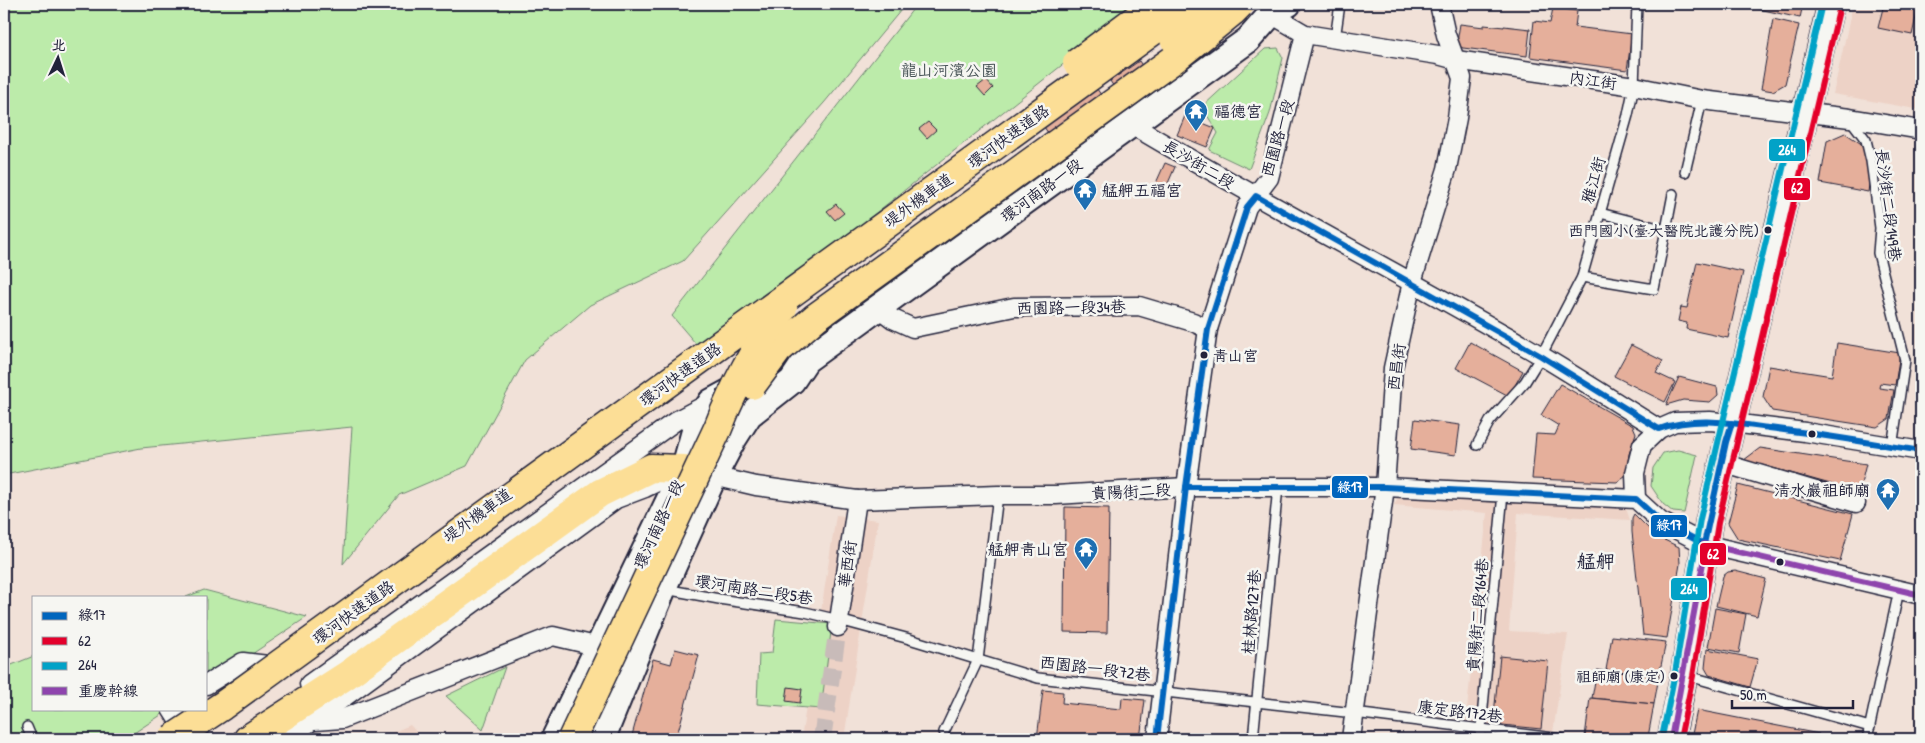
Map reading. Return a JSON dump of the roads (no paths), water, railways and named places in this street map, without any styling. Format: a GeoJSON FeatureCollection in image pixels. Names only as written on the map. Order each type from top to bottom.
{"type":"FeatureCollection","features":[{"type":"Feature","properties":{"kind":"highway"},"geometry":{"type":"LineString","coordinates":[[572,739],[718,428],[732,390],[763,336],[823,255],[857,223],[1155,4]]}},
{"type":"Feature","properties":{"kind":"highway","name":"環河快速道路"},"geometry":{"type":"LineString","coordinates":[[178,735],[222,706],[416,566],[1161,25],[1184,4]]}},
{"type":"Feature","properties":{"kind":"highway","name":"環河快速道路"},"geometry":{"type":"LineString","coordinates":[[207,739],[1174,40],[1214,4]]}},
{"type":"Feature","properties":{"kind":"highway"},"geometry":{"type":"LineString","coordinates":[[718,428],[778,350],[816,317],[1173,60],[1240,4]]}},
{"type":"Feature","properties":{"kind":"highway"},"geometry":{"type":"LineString","coordinates":[[248,739],[355,670],[600,493],[652,468],[684,468]]}},
{"type":"Feature","properties":{"kind":"street","name":"堤外機車道"},"geometry":{"type":"LineString","coordinates":[[178,735],[257,676],[268,665],[630,405],[770,300],[809,265],[1009,120],[1163,4]]}},
{"type":"Feature","properties":{"kind":"street","name":"堤外機車道"},"geometry":{"type":"LineString","coordinates":[[770,300],[817,272],[1008,135],[1184,4]]}},
{"type":"Feature","properties":{"kind":"street","name":"西昌街"},"geometry":{"type":"LineString","coordinates":[[1351,739],[1385,488],[1393,368],[1412,282],[1447,169],[1462,78],[1446,35],[1439,4]]}},
{"type":"Feature","properties":{"kind":"street"},"geometry":{"type":"LineString","coordinates":[[1671,739],[1684,675],[1703,562],[1704,544],[1722,463],[1721,422],[1831,4]]}},
{"type":"Feature","properties":{"kind":"street","name":"內江街"},"geometry":{"type":"LineString","coordinates":[[1277,7],[1305,34],[1438,55],[1456,60],[1634,86],[1702,100],[1850,118],[1921,130]]}},
{"type":"Feature","properties":{"kind":"street","name":"環河南路一段"},"geometry":{"type":"LineString","coordinates":[[602,739],[663,589],[714,476],[732,440],[749,415],[792,381],[806,360],[1248,40],[1277,7]]}},
{"type":"Feature","properties":{"kind":"street","name":"西園路一段"},"geometry":{"type":"LineString","coordinates":[[1157,739],[1186,487],[1208,329],[1247,207],[1268,178],[1305,34]]}},
{"type":"Feature","properties":{"kind":"street","name":"長沙街二段"},"geometry":{"type":"LineString","coordinates":[[1132,124],[1230,183],[1412,282],[1541,356],[1659,429]]}},
{"type":"Feature","properties":{"kind":"street","name":"西園路一段34巷"},"geometry":{"type":"LineString","coordinates":[[877,307],[893,319],[913,328],[1014,307],[1139,306],[1193,322],[1208,329]]}},
{"type":"Feature","properties":{"kind":"street","name":"環河南路一段"},"geometry":{"type":"LineString","coordinates":[[554,739],[600,647],[684,468],[695,429],[711,402],[781,364],[806,360]]}},
{"type":"Feature","properties":{"kind":"street"},"geometry":{"type":"LineString","coordinates":[[233,739],[677,420],[711,402]]}},
{"type":"Feature","properties":{"kind":"street"},"geometry":{"type":"LineString","coordinates":[[1921,451],[1805,432],[1721,422],[1675,422],[1659,429],[1642,445],[1635,473],[1636,499],[1660,521],[1704,544],[1921,595]]}},
{"type":"Feature","properties":{"kind":"street"},"geometry":{"type":"LineString","coordinates":[[1722,463],[1856,503]]}},
{"type":"Feature","properties":{"kind":"street"},"geometry":{"type":"LineString","coordinates":[[287,739],[616,500],[684,468]]}},
{"type":"Feature","properties":{"kind":"street","name":"貴陽街二段"},"geometry":{"type":"LineString","coordinates":[[684,468],[756,486],[857,500],[998,494],[1056,495],[1186,487],[1385,488],[1636,499]]}},
{"type":"Feature","properties":{"kind":"street","name":"華西街"},"geometry":{"type":"LineString","coordinates":[[839,623],[857,500]]}},
{"type":"Feature","properties":{"kind":"street"},"geometry":{"type":"LineString","coordinates":[[314,721],[342,719],[554,636],[600,647]]}},
{"type":"Feature","properties":{"kind":"street"},"geometry":{"type":"LineString","coordinates":[[208,684],[243,662],[268,665]]}},
{"type":"Feature","properties":{"kind":"street"},"geometry":{"type":"LineString","coordinates":[[171,710],[178,735]]}},
{"type":"Feature","properties":{"kind":"lane"},"geometry":{"type":"LineString","coordinates":[[1335,39],[1340,4]]}},
{"type":"Feature","properties":{"kind":"lane","name":"雅江街"},"geometry":{"type":"LineString","coordinates":[[1477,445],[1490,422],[1525,382],[1541,356],[1582,277],[1628,115],[1634,86],[1637,4]]}},
{"type":"Feature","properties":{"kind":"lane"},"geometry":{"type":"LineString","coordinates":[[1685,172],[1702,100]]}},
{"type":"Feature","properties":{"kind":"lane","name":"長沙街二段149巷"},"geometry":{"type":"LineString","coordinates":[[1850,118],[1866,140],[1871,161],[1880,228],[1878,253],[1905,360],[1892,447]]}},
{"type":"Feature","properties":{"kind":"lane"},"geometry":{"type":"LineString","coordinates":[[1582,277],[1654,289],[1673,194]]}},
{"type":"Feature","properties":{"kind":"lane"},"geometry":{"type":"LineString","coordinates":[[1600,213],[1666,230]]}},
{"type":"Feature","properties":{"kind":"lane","name":"桂林路127巷"},"geometry":{"type":"LineString","coordinates":[[1253,739],[1278,487]]}},
{"type":"Feature","properties":{"kind":"lane","name":"貴陽街二段164巷"},"geometry":{"type":"LineString","coordinates":[[1480,739],[1503,493]]}},
{"type":"Feature","properties":{"kind":"lane"},"geometry":{"type":"LineString","coordinates":[[944,732],[978,660],[998,494]]}},
{"type":"Feature","properties":{"kind":"lane","name":"環河南路二段5巷"},"geometry":{"type":"LineString","coordinates":[[663,589],[719,600],[805,612],[839,623]]}},
{"type":"Feature","properties":{"kind":"lane"},"geometry":{"type":"LineString","coordinates":[[1867,739],[1899,590]]}},
{"type":"Feature","properties":{"kind":"lane","name":"西園路一段72巷"},"geometry":{"type":"LineString","coordinates":[[839,623],[906,638],[1038,678],[1354,713]]}},
{"type":"Feature","properties":{"kind":"lane"},"geometry":{"type":"LineString","coordinates":[[1684,675],[1870,727]]}},
{"type":"Feature","properties":{"kind":"lane","name":"康定路172巷"},"geometry":{"type":"LineString","coordinates":[[1354,713],[1562,739]]}},
{"type":"Feature","properties":{"kind":"lane"},"geometry":{"type":"LineString","coordinates":[[27,727],[32,739]]}},
{"type":"Feature","properties":{"kind":"tunnel"},"geometry":{"type":"LineString","coordinates":[[822,739],[838,627]]}},
{"type":"Feature","properties":{"kind":"place","name":"福德宮"},"geometry":{"type":"Point","coordinates":[1196,132]}},
{"type":"Feature","properties":{"kind":"place","name":"艋舺五福宮"},"geometry":{"type":"Point","coordinates":[1085,211]}},
{"type":"Feature","properties":{"kind":"place","name":"西門國小(臺大醫院北護分院)"},"geometry":{"type":"Point","coordinates":[1768,230]}},
{"type":"Feature","properties":{"kind":"place","name":"青山宮"},"geometry":{"type":"Point","coordinates":[1204,355]}},
{"type":"Feature","properties":{"kind":"place","name":"清水巖祖師廟"},"geometry":{"type":"Point","coordinates":[1888,511]}},
{"type":"Feature","properties":{"kind":"place","name":"艋舺青山宮"},"geometry":{"type":"Point","coordinates":[1086,570]}},
{"type":"Feature","properties":{"kind":"place","name":"祖師廟 (康定)"},"geometry":{"type":"Point","coordinates":[1674,676]}},
{"type":"Feature","properties":{"kind":"district","name":"艋舺"},"geometry":{"type":"Point","coordinates":[1596,561]}},
{"type":"Feature","properties":{"kind":"park label","name":"龍山河濱公園"},"geometry":{"type":"Point","coordinates":[949,70]}}]}
